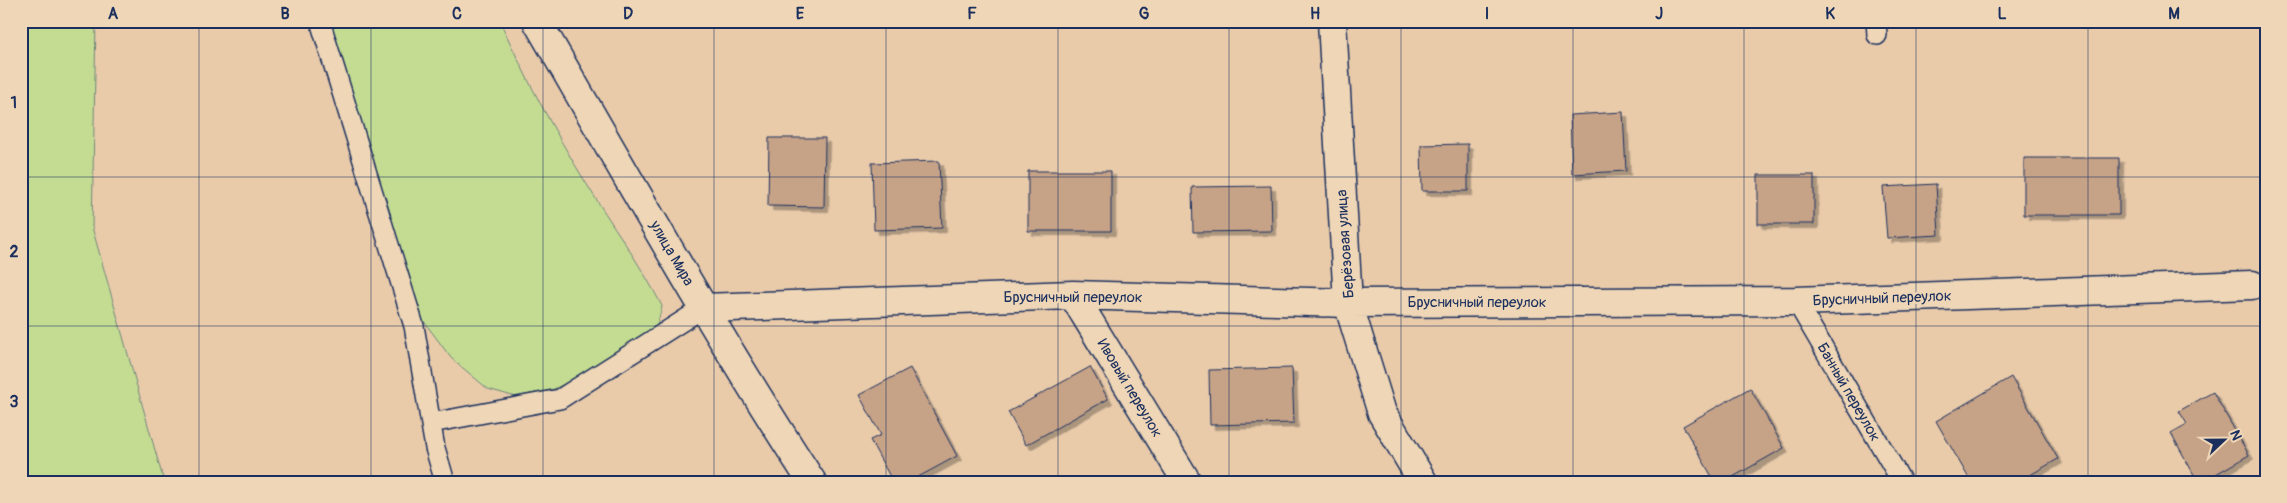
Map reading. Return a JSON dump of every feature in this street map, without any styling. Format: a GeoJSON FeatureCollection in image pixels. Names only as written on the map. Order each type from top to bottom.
{"type":"FeatureCollection","features":[{"type":"Feature","properties":{"kind":"street","name":"улица Мира"},"geometry":{"type":"LineString","coordinates":[[537,21],[703,308],[812,482]]}},
{"type":"Feature","properties":{"kind":"street","name":"Берёзовая улица"},"geometry":{"type":"LineString","coordinates":[[1332,21],[1348,303],[1382,413],[1422,482]]}},
{"type":"Feature","properties":{"kind":"street","name":"Брусничный переулок"},"geometry":{"type":"LineString","coordinates":[[703,308],[1072,295],[1348,303],[1796,301],[2252,285]]}},
{"type":"Feature","properties":{"kind":"street","name":"Ивовый переулок"},"geometry":{"type":"LineString","coordinates":[[1072,295],[1187,482]]}},
{"type":"Feature","properties":{"kind":"lane"},"geometry":{"type":"LineString","coordinates":[[320,21],[414,326],[435,448],[445,482]]}},
{"type":"Feature","properties":{"kind":"lane","name":"Банный переулок"},"geometry":{"type":"LineString","coordinates":[[1796,301],[1902,482]]}},
{"type":"Feature","properties":{"kind":"lane"},"geometry":{"type":"LineString","coordinates":[[431,423],[560,399],[703,308]]}},
{"type":"Feature","properties":{"kind":"green space"},"geometry":{"type":"Polygon","coordinates":[[[21,21],[96,21],[92,227],[164,482],[21,482],[21,21]]]}},
{"type":"Feature","properties":{"kind":"green space"},"geometry":{"type":"Polygon","coordinates":[[[328,21],[500,21],[530,83],[563,144],[662,306],[657,326],[638,348],[554,389],[516,397],[488,389],[451,358],[420,316],[328,21]]]}},
{"type":"Feature","properties":{"kind":"building"},"geometry":{"type":"Polygon","coordinates":[[[1623,112],[1626,171],[1572,174],[1570,115],[1623,112]]]}},
{"type":"Feature","properties":{"kind":"building"},"geometry":{"type":"Polygon","coordinates":[[[769,138],[825,138],[824,207],[768,206],[769,138]]]}},
{"type":"Feature","properties":{"kind":"building"},"geometry":{"type":"Polygon","coordinates":[[[1468,144],[1468,191],[1422,191],[1421,145],[1468,144]]]}},
{"type":"Feature","properties":{"kind":"building"},"geometry":{"type":"Polygon","coordinates":[[[2024,158],[2119,158],[2119,215],[2024,215],[2024,158]]]}},
{"type":"Feature","properties":{"kind":"building"},"geometry":{"type":"Polygon","coordinates":[[[939,161],[942,228],[874,230],[872,163],[939,161]]]}},
{"type":"Feature","properties":{"kind":"building"},"geometry":{"type":"Polygon","coordinates":[[[1028,171],[1111,171],[1111,231],[1028,231],[1028,171]]]}},
{"type":"Feature","properties":{"kind":"building"},"geometry":{"type":"Polygon","coordinates":[[[1758,175],[1814,175],[1814,224],[1758,224],[1758,175]]]}},
{"type":"Feature","properties":{"kind":"building"},"geometry":{"type":"Polygon","coordinates":[[[1936,184],[1939,235],[1887,238],[1883,187],[1936,184]]]}},
{"type":"Feature","properties":{"kind":"building"},"geometry":{"type":"Polygon","coordinates":[[[1271,186],[1272,231],[1193,232],[1192,187],[1271,186]]]}},
{"type":"Feature","properties":{"kind":"building"},"geometry":{"type":"Polygon","coordinates":[[[1090,367],[1108,399],[1026,445],[1008,412],[1090,367]]]}},
{"type":"Feature","properties":{"kind":"building"},"geometry":{"type":"Polygon","coordinates":[[[910,368],[957,456],[909,482],[893,482],[870,440],[881,435],[859,395],[910,368]]]}},
{"type":"Feature","properties":{"kind":"building"},"geometry":{"type":"Polygon","coordinates":[[[1292,368],[1294,423],[1210,425],[1209,370],[1292,368]]]}},
{"type":"Feature","properties":{"kind":"building"},"geometry":{"type":"Polygon","coordinates":[[[2011,377],[2058,459],[2018,482],[1971,482],[1936,421],[2011,377]]]}},
{"type":"Feature","properties":{"kind":"building"},"geometry":{"type":"Polygon","coordinates":[[[1750,388],[1784,448],[1724,482],[1715,482],[1683,426],[1750,388]]]}},
{"type":"Feature","properties":{"kind":"building"},"geometry":{"type":"Polygon","coordinates":[[[2213,392],[2249,455],[2202,482],[2198,482],[2171,433],[2187,424],[2179,411],[2213,392]]]}}]}
